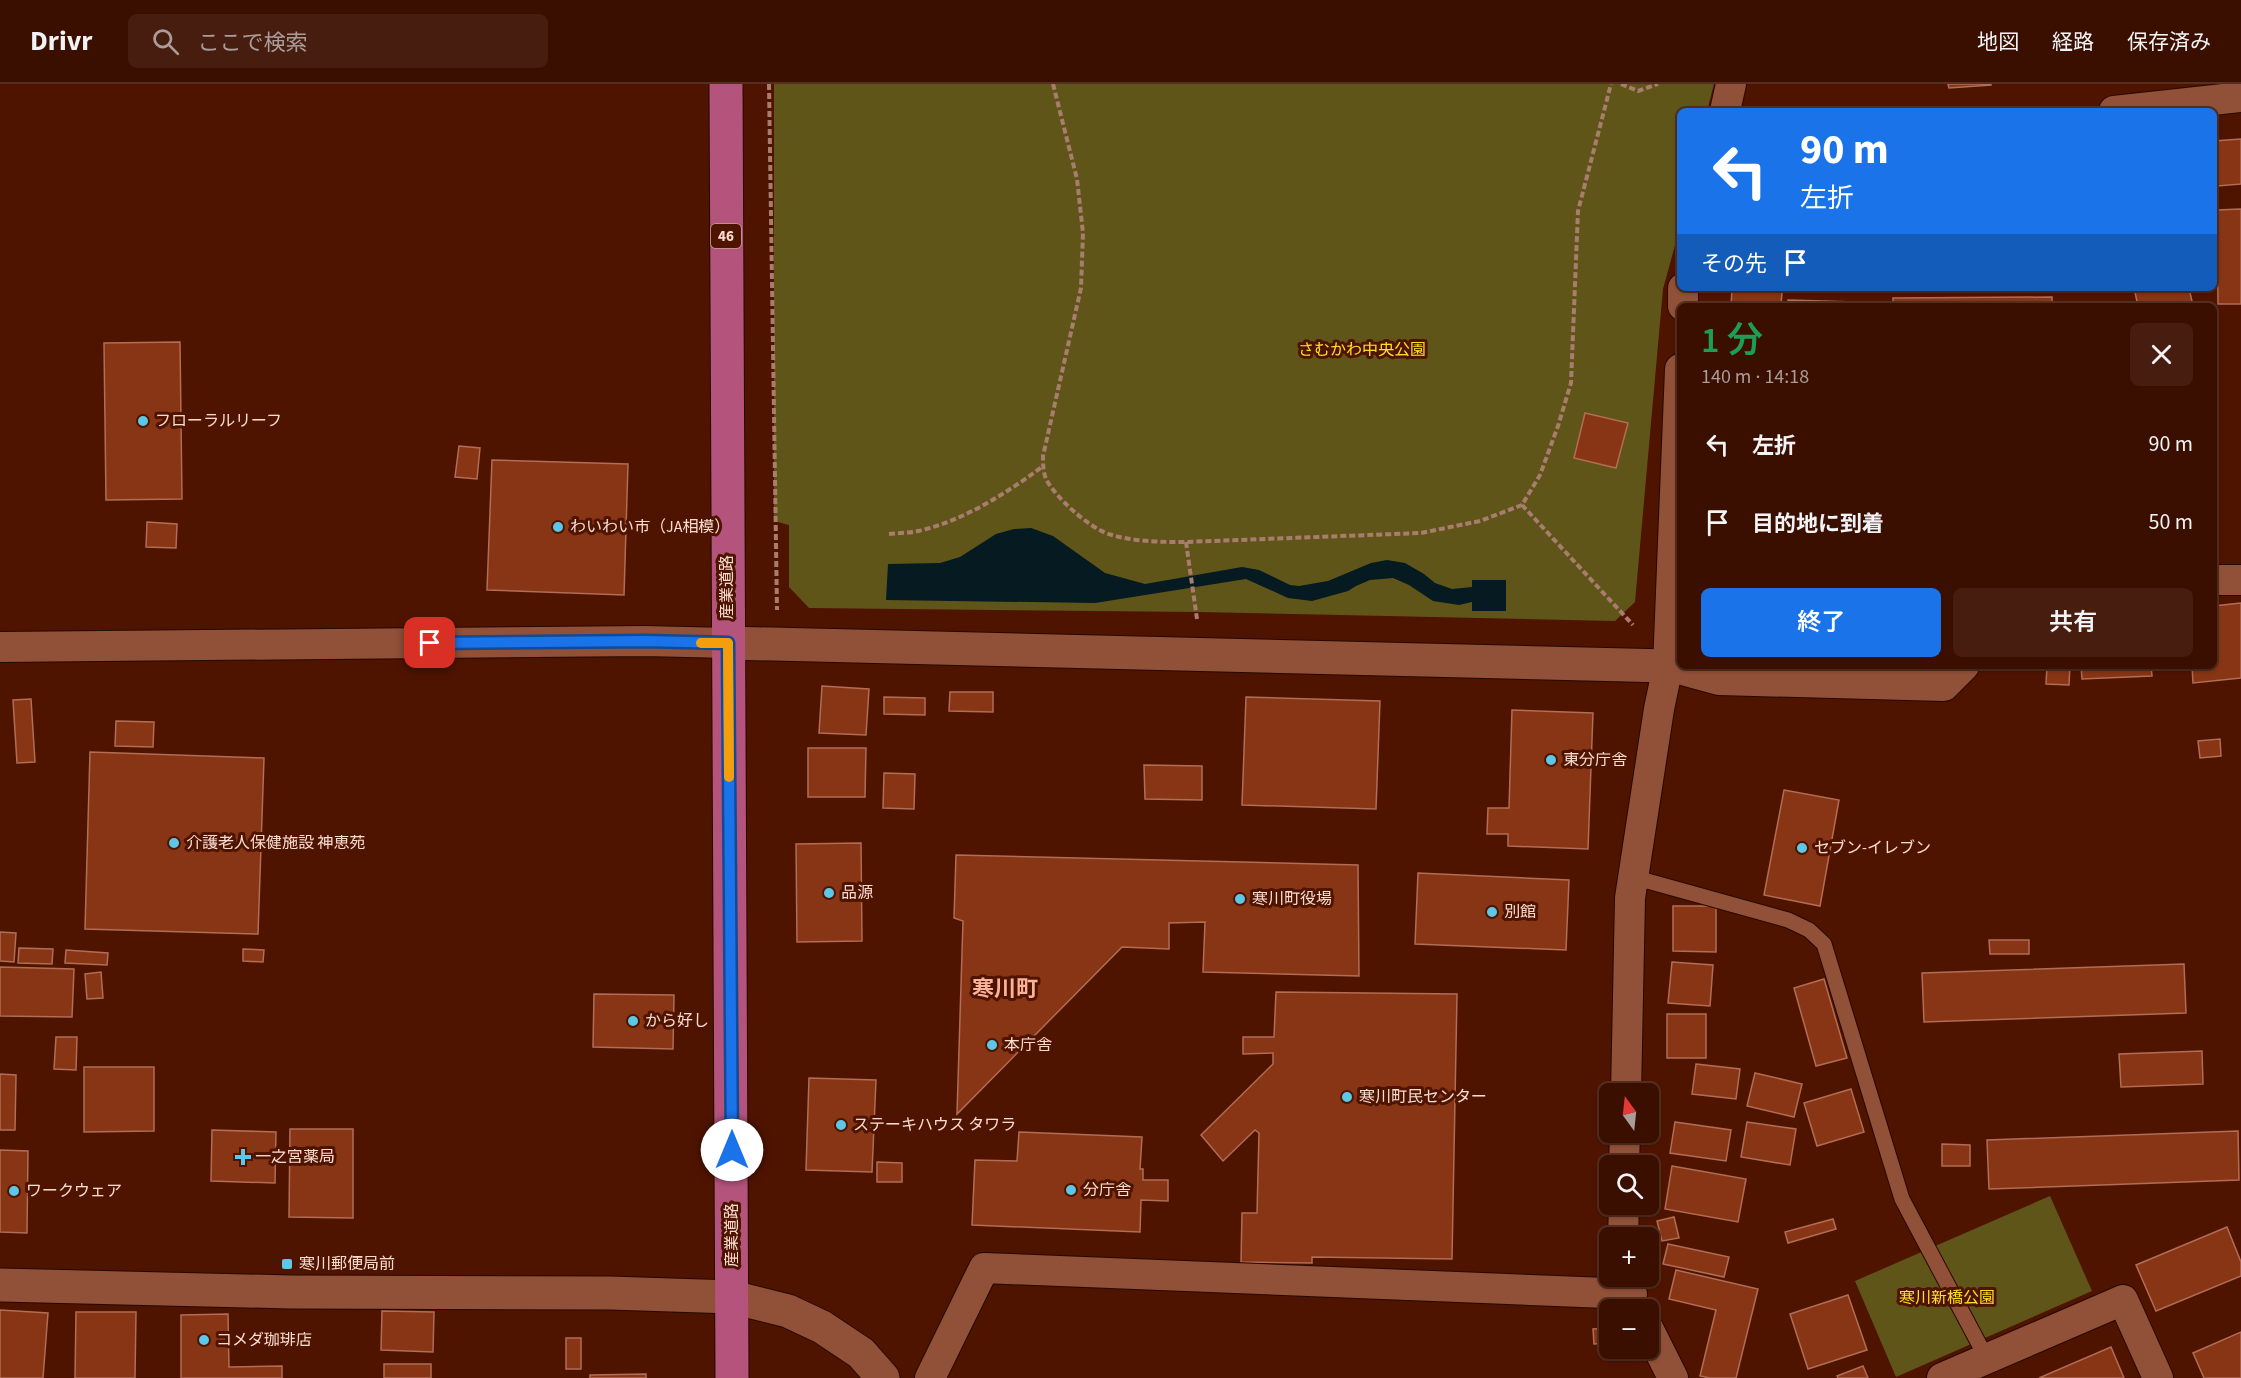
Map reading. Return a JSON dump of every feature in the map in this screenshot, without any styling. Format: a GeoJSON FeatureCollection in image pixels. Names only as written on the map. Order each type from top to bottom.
{"type":"FeatureCollection","features":[{"type":"Feature","properties":{"kind":"main road","name":"産業道路"},"geometry":{"type":"LineString","coordinates":[[726,84],[732,1378]]}},
{"type":"Feature","properties":{"kind":"street"},"geometry":{"type":"LineString","coordinates":[[1726,108],[1731,84]]}},
{"type":"Feature","properties":{"kind":"street"},"geometry":{"type":"LineString","coordinates":[[2141,108],[2241,97]]}},
{"type":"Feature","properties":{"kind":"street"},"geometry":{"type":"LineString","coordinates":[[1626,1083],[1630,898],[1659,709],[1668,666],[1677,443]]}},
{"type":"Feature","properties":{"kind":"street"},"geometry":{"type":"LineString","coordinates":[[2217,580],[2241,580]]}},
{"type":"Feature","properties":{"kind":"street"},"geometry":{"type":"LineString","coordinates":[[0,647],[645,641],[1198,653],[1668,666],[1677,668]]}},
{"type":"Feature","properties":{"kind":"street"},"geometry":{"type":"LineString","coordinates":[[1679,669],[1719,680],[1944,686],[1961,669]]}},
{"type":"Feature","properties":{"kind":"street"},"geometry":{"type":"LineString","coordinates":[[930,1378],[984,1268],[1633,1293]]}},
{"type":"Feature","properties":{"kind":"street"},"geometry":{"type":"LineString","coordinates":[[0,1286],[291,1292],[610,1293],[732,1297],[788,1311],[822,1327],[861,1353],[882,1378]]}},
{"type":"Feature","properties":{"kind":"street"},"geometry":{"type":"LineString","coordinates":[[1942,1378],[2123,1300],[2157,1378]]}},
{"type":"Feature","properties":{"kind":"street"},"geometry":{"type":"LineString","coordinates":[[1659,1350],[1673,1378]]}},
{"type":"Feature","properties":{"kind":"lane"},"geometry":{"type":"LineString","coordinates":[[1633,878],[1788,921],[1809,930],[1824,944],[1902,1199],[1987,1359]]}},
{"type":"Feature","properties":{"kind":"path"},"geometry":{"type":"LineString","coordinates":[[769,84],[777,620]]}},
{"type":"Feature","properties":{"kind":"path"},"geometry":{"type":"LineString","coordinates":[[1053,84],[1073,162],[1083,233],[1081,288],[1043,456],[1047,480],[1075,513],[1110,535],[1148,541],[1186,542],[1421,533],[1480,521],[1522,505],[1540,475],[1558,426],[1570,383],[1578,211],[1611,84]]}},
{"type":"Feature","properties":{"kind":"path"},"geometry":{"type":"LineString","coordinates":[[1622,84],[1638,91],[1658,84]]}},
{"type":"Feature","properties":{"kind":"path"},"geometry":{"type":"LineString","coordinates":[[890,534],[918,531],[974,509],[1004,495],[1043,466]]}},
{"type":"Feature","properties":{"kind":"path"},"geometry":{"type":"LineString","coordinates":[[1522,505],[1634,626]]}},
{"type":"Feature","properties":{"kind":"path"},"geometry":{"type":"LineString","coordinates":[[1186,542],[1197,612],[1198,653]]}},
{"type":"Feature","properties":{"kind":"green space","name":"さむかわ中央公園"},"geometry":{"type":"Polygon","coordinates":[[[774,84],[1714,84],[1708,108],[1677,108],[1677,238],[1663,289],[1635,602],[1615,621],[1197,612],[809,608],[789,587],[789,525],[778,522],[774,516],[774,84]]]}},
{"type":"Feature","properties":{"kind":"green space","name":"寒川新橋公園"},"geometry":{"type":"Polygon","coordinates":[[[2050,1196],[2092,1291],[1896,1377],[1855,1281],[2050,1196]]]}},
{"type":"Feature","properties":{"kind":"water"},"geometry":{"type":"Polygon","coordinates":[[[1031,528],[1053,536],[1105,573],[1145,584],[1242,567],[1259,570],[1290,585],[1299,586],[1328,581],[1371,563],[1387,560],[1405,563],[1435,583],[1452,589],[1472,587],[1472,580],[1506,580],[1506,611],[1472,611],[1472,602],[1459,605],[1433,601],[1409,585],[1393,578],[1370,580],[1348,591],[1312,601],[1288,598],[1246,579],[1095,603],[886,600],[888,564],[940,563],[960,557],[996,534],[1014,529],[1031,528]]]}},
{"type":"Feature","properties":{"kind":"building"},"geometry":{"type":"Polygon","coordinates":[[[1948,84],[1991,84],[1991,85],[1949,88],[1948,84]]]}},
{"type":"Feature","properties":{"kind":"building"},"geometry":{"type":"Polygon","coordinates":[[[2241,139],[2241,184],[2217,186],[2217,141],[2241,139]]]}},
{"type":"Feature","properties":{"kind":"building"},"geometry":{"type":"Polygon","coordinates":[[[2241,209],[2241,304],[2218,304],[2217,210],[2241,209]]]}},
{"type":"Feature","properties":{"kind":"building"},"geometry":{"type":"Polygon","coordinates":[[[1732,291],[1782,292],[1781,303],[1731,303],[1732,291]]]}},
{"type":"Feature","properties":{"kind":"building"},"geometry":{"type":"Polygon","coordinates":[[[2135,291],[2190,291],[2192,303],[2137,303],[2135,291]]]}},
{"type":"Feature","properties":{"kind":"building"},"geometry":{"type":"Polygon","coordinates":[[[2052,297],[2052,303],[1893,303],[1893,298],[2052,297]]]}},
{"type":"Feature","properties":{"kind":"building"},"geometry":{"type":"Polygon","coordinates":[[[1788,300],[1856,302],[1856,303],[1788,303],[1788,300]]]}},
{"type":"Feature","properties":{"kind":"building","name":"フローラルリーフ"},"geometry":{"type":"Polygon","coordinates":[[[180,342],[182,499],[106,500],[104,343],[180,342]]]}},
{"type":"Feature","properties":{"kind":"building"},"geometry":{"type":"Polygon","coordinates":[[[1585,413],[1628,423],[1616,468],[1574,458],[1585,413]]]}},
{"type":"Feature","properties":{"kind":"building"},"geometry":{"type":"Polygon","coordinates":[[[459,446],[480,448],[477,479],[455,477],[459,446]]]}},
{"type":"Feature","properties":{"kind":"building","name":"わいわい市（JA相模）"},"geometry":{"type":"Polygon","coordinates":[[[492,460],[628,464],[624,595],[487,590],[492,460]]]}},
{"type":"Feature","properties":{"kind":"building"},"geometry":{"type":"Polygon","coordinates":[[[147,522],[177,524],[176,548],[146,547],[147,522]]]}},
{"type":"Feature","properties":{"kind":"building"},"geometry":{"type":"Polygon","coordinates":[[[2241,603],[2241,678],[2193,683],[2192,669],[2217,669],[2217,606],[2241,603]]]}},
{"type":"Feature","properties":{"kind":"building"},"geometry":{"type":"Polygon","coordinates":[[[2047,669],[2070,669],[2069,685],[2046,684],[2047,669]]]}},
{"type":"Feature","properties":{"kind":"building"},"geometry":{"type":"Polygon","coordinates":[[[2081,669],[2151,669],[2152,676],[2082,679],[2081,669]]]}},
{"type":"Feature","properties":{"kind":"building"},"geometry":{"type":"Polygon","coordinates":[[[822,686],[869,689],[866,735],[819,733],[822,686]]]}},
{"type":"Feature","properties":{"kind":"building"},"geometry":{"type":"Polygon","coordinates":[[[950,692],[993,692],[993,712],[949,711],[950,692]]]}},
{"type":"Feature","properties":{"kind":"building"},"geometry":{"type":"Polygon","coordinates":[[[884,697],[925,698],[925,715],[884,714],[884,697]]]}},
{"type":"Feature","properties":{"kind":"building"},"geometry":{"type":"Polygon","coordinates":[[[1246,697],[1380,701],[1376,809],[1242,805],[1246,697]]]}},
{"type":"Feature","properties":{"kind":"building"},"geometry":{"type":"Polygon","coordinates":[[[31,699],[35,762],[17,763],[13,700],[31,699]]]}},
{"type":"Feature","properties":{"kind":"building","name":"東分庁舎"},"geometry":{"type":"Polygon","coordinates":[[[1512,710],[1593,713],[1588,849],[1508,846],[1508,834],[1487,834],[1488,808],[1509,808],[1512,710]]]}},
{"type":"Feature","properties":{"kind":"building"},"geometry":{"type":"Polygon","coordinates":[[[116,721],[154,722],[153,747],[115,746],[116,721]]]}},
{"type":"Feature","properties":{"kind":"building"},"geometry":{"type":"Polygon","coordinates":[[[2220,739],[2221,756],[2200,758],[2198,741],[2220,739]]]}},
{"type":"Feature","properties":{"kind":"building"},"geometry":{"type":"Polygon","coordinates":[[[808,748],[866,748],[865,797],[808,797],[808,748]]]}},
{"type":"Feature","properties":{"kind":"building","name":"介護老人保健施設 神恵苑"},"geometry":{"type":"Polygon","coordinates":[[[90,752],[264,758],[258,934],[85,929],[90,752]]]}},
{"type":"Feature","properties":{"kind":"building"},"geometry":{"type":"Polygon","coordinates":[[[1144,765],[1202,766],[1202,800],[1145,799],[1144,765]]]}},
{"type":"Feature","properties":{"kind":"building"},"geometry":{"type":"Polygon","coordinates":[[[884,773],[915,774],[914,809],[883,808],[884,773]]]}},
{"type":"Feature","properties":{"kind":"building","name":"セブン-イレブン"},"geometry":{"type":"Polygon","coordinates":[[[1784,790],[1839,800],[1820,906],[1764,895],[1784,790]]]}},
{"type":"Feature","properties":{"kind":"building","name":"品源"},"geometry":{"type":"Polygon","coordinates":[[[861,843],[862,941],[797,942],[796,844],[861,843]]]}},
{"type":"Feature","properties":{"kind":"building","name":"本庁舎"},"geometry":{"type":"Polygon","coordinates":[[[956,855],[1358,865],[1359,976],[1203,972],[1205,922],[1169,923],[1169,949],[1122,947],[957,1114],[963,921],[954,918],[956,855]]]}},
{"type":"Feature","properties":{"kind":"building","name":"別館"},"geometry":{"type":"Polygon","coordinates":[[[1418,873],[1569,880],[1566,950],[1415,944],[1418,873]]]}},
{"type":"Feature","properties":{"kind":"building"},"geometry":{"type":"Polygon","coordinates":[[[1673,906],[1716,906],[1716,952],[1673,951],[1673,906]]]}},
{"type":"Feature","properties":{"kind":"building"},"geometry":{"type":"Polygon","coordinates":[[[0,932],[16,933],[14,962],[0,961],[0,932]]]}},
{"type":"Feature","properties":{"kind":"building"},"geometry":{"type":"Polygon","coordinates":[[[1989,940],[2029,940],[2029,954],[1990,954],[1989,940]]]}},
{"type":"Feature","properties":{"kind":"building"},"geometry":{"type":"Polygon","coordinates":[[[19,948],[53,949],[52,964],[18,963],[19,948]]]}},
{"type":"Feature","properties":{"kind":"building"},"geometry":{"type":"Polygon","coordinates":[[[243,949],[264,950],[263,962],[243,961],[243,949]]]}},
{"type":"Feature","properties":{"kind":"building"},"geometry":{"type":"Polygon","coordinates":[[[66,950],[108,953],[107,965],[65,963],[66,950]]]}},
{"type":"Feature","properties":{"kind":"building"},"geometry":{"type":"Polygon","coordinates":[[[1672,962],[1713,965],[1710,1006],[1668,1003],[1672,962]]]}},
{"type":"Feature","properties":{"kind":"building"},"geometry":{"type":"Polygon","coordinates":[[[2184,964],[2186,1013],[1924,1022],[1922,973],[2184,964]]]}},
{"type":"Feature","properties":{"kind":"building"},"geometry":{"type":"Polygon","coordinates":[[[0,967],[74,969],[72,1017],[0,1016],[0,967]]]}},
{"type":"Feature","properties":{"kind":"building"},"geometry":{"type":"Polygon","coordinates":[[[101,972],[103,998],[87,999],[85,974],[101,972]]]}},
{"type":"Feature","properties":{"kind":"building"},"geometry":{"type":"Polygon","coordinates":[[[1824,979],[1847,1058],[1816,1066],[1794,988],[1824,979]]]}},
{"type":"Feature","properties":{"kind":"building","name":"寒川町民センター"},"geometry":{"type":"Polygon","coordinates":[[[1276,992],[1457,994],[1452,1259],[1312,1257],[1312,1263],[1241,1262],[1242,1213],[1257,1213],[1259,1133],[1255,1130],[1223,1161],[1201,1135],[1273,1064],[1273,1053],[1243,1054],[1243,1037],[1274,1037],[1276,992]]]}},
{"type":"Feature","properties":{"kind":"building","name":"から好し"},"geometry":{"type":"Polygon","coordinates":[[[594,994],[674,995],[673,1049],[593,1047],[594,994]]]}},
{"type":"Feature","properties":{"kind":"building"},"geometry":{"type":"Polygon","coordinates":[[[1667,1014],[1706,1014],[1706,1058],[1667,1058],[1667,1014]]]}},
{"type":"Feature","properties":{"kind":"building"},"geometry":{"type":"Polygon","coordinates":[[[56,1037],[77,1037],[76,1070],[54,1069],[56,1037]]]}},
{"type":"Feature","properties":{"kind":"building"},"geometry":{"type":"Polygon","coordinates":[[[2202,1051],[2203,1084],[2121,1087],[2119,1054],[2202,1051]]]}},
{"type":"Feature","properties":{"kind":"building"},"geometry":{"type":"Polygon","coordinates":[[[1696,1064],[1740,1069],[1736,1099],[1692,1094],[1696,1064]]]}},
{"type":"Feature","properties":{"kind":"building"},"geometry":{"type":"Polygon","coordinates":[[[84,1067],[154,1067],[154,1131],[84,1132],[84,1067]]]}},
{"type":"Feature","properties":{"kind":"building"},"geometry":{"type":"Polygon","coordinates":[[[1755,1073],[1802,1084],[1794,1117],[1747,1106],[1755,1073]]]}},
{"type":"Feature","properties":{"kind":"building"},"geometry":{"type":"Polygon","coordinates":[[[0,1074],[16,1075],[15,1130],[0,1130],[0,1074]]]}},
{"type":"Feature","properties":{"kind":"building","name":"ステーキハウス タワラ"},"geometry":{"type":"Polygon","coordinates":[[[809,1078],[876,1080],[872,1172],[806,1170],[809,1078]]]}},
{"type":"Feature","properties":{"kind":"building"},"geometry":{"type":"Polygon","coordinates":[[[1851,1089],[1864,1132],[1817,1146],[1804,1103],[1851,1089]]]}},
{"type":"Feature","properties":{"kind":"building"},"geometry":{"type":"Polygon","coordinates":[[[1675,1122],[1731,1130],[1726,1161],[1670,1153],[1675,1122]]]}},
{"type":"Feature","properties":{"kind":"building"},"geometry":{"type":"Polygon","coordinates":[[[1747,1122],[1796,1129],[1790,1165],[1741,1157],[1747,1122]]]}},
{"type":"Feature","properties":{"kind":"building"},"geometry":{"type":"Polygon","coordinates":[[[290,1129],[353,1129],[353,1218],[289,1217],[290,1129]]]}},
{"type":"Feature","properties":{"kind":"building","name":"一之宮薬局"},"geometry":{"type":"Polygon","coordinates":[[[212,1130],[276,1132],[275,1183],[211,1181],[212,1130]]]}},
{"type":"Feature","properties":{"kind":"building"},"geometry":{"type":"Polygon","coordinates":[[[2238,1131],[2239,1180],[1989,1189],[1987,1140],[2238,1131]]]}},
{"type":"Feature","properties":{"kind":"building","name":"分庁舎"},"geometry":{"type":"Polygon","coordinates":[[[1019,1132],[1142,1137],[1140,1169],[1143,1169],[1143,1180],[1168,1180],[1168,1201],[1141,1200],[1140,1232],[972,1225],[975,1160],[1017,1161],[1019,1132]]]}},
{"type":"Feature","properties":{"kind":"building"},"geometry":{"type":"Polygon","coordinates":[[[1942,1144],[1970,1145],[1970,1166],[1942,1166],[1942,1144]]]}},
{"type":"Feature","properties":{"kind":"building","name":"ワークウェア"},"geometry":{"type":"Polygon","coordinates":[[[0,1150],[28,1151],[27,1233],[0,1232],[0,1150]]]}},
{"type":"Feature","properties":{"kind":"building"},"geometry":{"type":"Polygon","coordinates":[[[877,1162],[902,1163],[902,1182],[877,1182],[877,1162]]]}},
{"type":"Feature","properties":{"kind":"building"},"geometry":{"type":"Polygon","coordinates":[[[1672,1166],[1746,1179],[1738,1222],[1665,1209],[1672,1166]]]}},
{"type":"Feature","properties":{"kind":"building"},"geometry":{"type":"Polygon","coordinates":[[[1674,1217],[1679,1238],[1662,1241],[1657,1221],[1674,1217]]]}},
{"type":"Feature","properties":{"kind":"building"},"geometry":{"type":"Polygon","coordinates":[[[1833,1219],[1836,1229],[1788,1243],[1785,1232],[1833,1219]]]}},
{"type":"Feature","properties":{"kind":"building"},"geometry":{"type":"Polygon","coordinates":[[[2227,1227],[2241,1262],[2241,1276],[2156,1311],[2136,1265],[2227,1227]]]}},
{"type":"Feature","properties":{"kind":"building"},"geometry":{"type":"Polygon","coordinates":[[[1668,1244],[1729,1257],[1724,1277],[1663,1264],[1668,1244]]]}},
{"type":"Feature","properties":{"kind":"building"},"geometry":{"type":"Polygon","coordinates":[[[1676,1270],[1758,1289],[1736,1378],[1700,1376],[1716,1310],[1669,1299],[1676,1270]]]}},
{"type":"Feature","properties":{"kind":"building"},"geometry":{"type":"Polygon","coordinates":[[[1848,1295],[1867,1350],[1808,1369],[1790,1314],[1848,1295]]]}},
{"type":"Feature","properties":{"kind":"building"},"geometry":{"type":"Polygon","coordinates":[[[0,1310],[48,1313],[43,1378],[0,1378],[0,1310]]]}},
{"type":"Feature","properties":{"kind":"building"},"geometry":{"type":"Polygon","coordinates":[[[382,1311],[434,1312],[433,1352],[381,1350],[382,1311]]]}},
{"type":"Feature","properties":{"kind":"building"},"geometry":{"type":"Polygon","coordinates":[[[76,1312],[136,1312],[135,1378],[75,1378],[76,1312]]]}},
{"type":"Feature","properties":{"kind":"building","name":"コメダ珈琲店"},"geometry":{"type":"Polygon","coordinates":[[[228,1314],[229,1367],[282,1366],[282,1378],[181,1378],[181,1315],[228,1314]]]}},
{"type":"Feature","properties":{"kind":"building"},"geometry":{"type":"Polygon","coordinates":[[[1593,1329],[1599,1329],[1599,1344],[1594,1344],[1593,1329]]]}},
{"type":"Feature","properties":{"kind":"building"},"geometry":{"type":"Polygon","coordinates":[[[2241,1332],[2241,1378],[2204,1378],[2193,1353],[2241,1332]]]}},
{"type":"Feature","properties":{"kind":"building"},"geometry":{"type":"Polygon","coordinates":[[[566,1338],[581,1338],[581,1369],[566,1369],[566,1338]]]}},
{"type":"Feature","properties":{"kind":"building"},"geometry":{"type":"Polygon","coordinates":[[[2111,1347],[2124,1378],[2039,1378],[2111,1347]]]}},
{"type":"Feature","properties":{"kind":"building"},"geometry":{"type":"Polygon","coordinates":[[[384,1364],[431,1364],[431,1378],[384,1378],[384,1364]]]}},
{"type":"Feature","properties":{"kind":"building"},"geometry":{"type":"Polygon","coordinates":[[[1863,1366],[1868,1378],[1838,1378],[1837,1376],[1863,1366]]]}},
{"type":"Feature","properties":{"kind":"building"},"geometry":{"type":"Polygon","coordinates":[[[646,1374],[646,1378],[590,1378],[590,1375],[646,1374]]]}},
{"type":"Feature","properties":{"kind":"slow traffic"},"geometry":{"type":"LineString","coordinates":[[701,643],[728,643],[729,777]]}},
{"type":"Feature","properties":{"kind":"place","name":"フローラルリーフ"},"geometry":{"type":"Point","coordinates":[143,421]}},
{"type":"Feature","properties":{"kind":"place","name":"わいわい市（JA相模）"},"geometry":{"type":"Point","coordinates":[558,527]}},
{"type":"Feature","properties":{"kind":"place","name":"東分庁舎"},"geometry":{"type":"Point","coordinates":[1551,760]}},
{"type":"Feature","properties":{"kind":"place","name":"介護老人保健施設 神恵苑"},"geometry":{"type":"Point","coordinates":[174,843]}},
{"type":"Feature","properties":{"kind":"place","name":"セブン-イレブン"},"geometry":{"type":"Point","coordinates":[1802,848]}},
{"type":"Feature","properties":{"kind":"place","name":"品源"},"geometry":{"type":"Point","coordinates":[829,893]}},
{"type":"Feature","properties":{"kind":"place","name":"寒川町役場"},"geometry":{"type":"Point","coordinates":[1240,899]}},
{"type":"Feature","properties":{"kind":"place","name":"別館"},"geometry":{"type":"Point","coordinates":[1492,912]}},
{"type":"Feature","properties":{"kind":"place","name":"から好し"},"geometry":{"type":"Point","coordinates":[633,1021]}},
{"type":"Feature","properties":{"kind":"place","name":"本庁舎"},"geometry":{"type":"Point","coordinates":[992,1045]}},
{"type":"Feature","properties":{"kind":"place","name":"寒川町民センター"},"geometry":{"type":"Point","coordinates":[1347,1097]}},
{"type":"Feature","properties":{"kind":"place","name":"ステーキハウス タワラ"},"geometry":{"type":"Point","coordinates":[841,1125]}},
{"type":"Feature","properties":{"kind":"place","name":"一之宮薬局"},"geometry":{"type":"Point","coordinates":[243,1157]}},
{"type":"Feature","properties":{"kind":"place","name":"分庁舎"},"geometry":{"type":"Point","coordinates":[1071,1190]}},
{"type":"Feature","properties":{"kind":"place","name":"ワークウェア"},"geometry":{"type":"Point","coordinates":[14,1191]}},
{"type":"Feature","properties":{"kind":"place","name":"寒川郵便局前"},"geometry":{"type":"Point","coordinates":[287,1264]}},
{"type":"Feature","properties":{"kind":"place","name":"コメダ珈琲店"},"geometry":{"type":"Point","coordinates":[204,1340]}},
{"type":"Feature","properties":{"kind":"district","name":"寒川町"},"geometry":{"type":"Point","coordinates":[1005,989]}},
{"type":"Feature","properties":{"kind":"route"},"geometry":{"type":"LineString","coordinates":[[430,643],[645,641],[728,643],[732,1150]]}}]}
